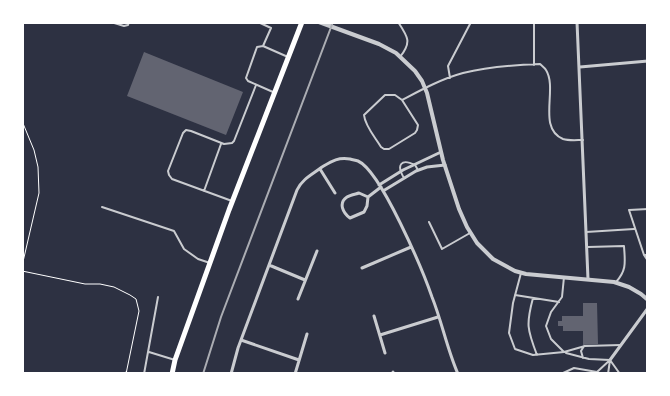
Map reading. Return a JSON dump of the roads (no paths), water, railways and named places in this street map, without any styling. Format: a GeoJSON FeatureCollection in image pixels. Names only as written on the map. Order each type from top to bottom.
{"type":"FeatureCollection","features":[{"type":"Feature","properties":{"kind":"main road"},"geometry":{"type":"LineString","coordinates":[[172,374],[175,360],[232,201],[302,22]]}},
{"type":"Feature","properties":{"kind":"street"},"geometry":{"type":"LineString","coordinates":[[319,22],[379,44],[396,53],[415,71],[425,88],[441,152],[459,209],[470,233],[493,259],[504,266],[526,274],[616,282],[641,294],[648,300]]}},
{"type":"Feature","properties":{"kind":"street"},"geometry":{"type":"LineString","coordinates":[[578,22],[588,279]]}},
{"type":"Feature","properties":{"kind":"street"},"geometry":{"type":"LineString","coordinates":[[580,67],[648,61]]}},
{"type":"Feature","properties":{"kind":"street"},"geometry":{"type":"LineString","coordinates":[[368,197],[359,193],[347,197],[343,201],[343,211],[350,218],[364,212],[368,197],[400,172],[441,152]]}},
{"type":"Feature","properties":{"kind":"street"},"geometry":{"type":"LineString","coordinates":[[232,374],[241,340],[296,190],[300,183],[331,161],[342,158],[358,161],[370,171],[400,222],[433,298],[450,356],[458,374]]}},
{"type":"Feature","properties":{"kind":"street"},"geometry":{"type":"LineString","coordinates":[[381,187],[418,170],[445,165]]}},
{"type":"Feature","properties":{"kind":"street"},"geometry":{"type":"LineString","coordinates":[[320,169],[335,193]]}},
{"type":"Feature","properties":{"kind":"street"},"geometry":{"type":"LineString","coordinates":[[362,268],[411,247]]}},
{"type":"Feature","properties":{"kind":"street"},"geometry":{"type":"LineString","coordinates":[[298,300],[317,251]]}},
{"type":"Feature","properties":{"kind":"street"},"geometry":{"type":"LineString","coordinates":[[269,265],[305,280]]}},
{"type":"Feature","properties":{"kind":"street"},"geometry":{"type":"LineString","coordinates":[[610,360],[648,308]]}},
{"type":"Feature","properties":{"kind":"street"},"geometry":{"type":"LineString","coordinates":[[374,316],[385,353]]}},
{"type":"Feature","properties":{"kind":"street"},"geometry":{"type":"LineString","coordinates":[[380,335],[438,317]]}},
{"type":"Feature","properties":{"kind":"street"},"geometry":{"type":"LineString","coordinates":[[295,374],[307,334]]}},
{"type":"Feature","properties":{"kind":"street"},"geometry":{"type":"LineString","coordinates":[[241,340],[299,360]]}},
{"type":"Feature","properties":{"kind":"lane"},"geometry":{"type":"LineString","coordinates":[[111,22],[124,26],[128,25],[129,22]]}},
{"type":"Feature","properties":{"kind":"lane"},"geometry":{"type":"LineString","coordinates":[[258,22],[270,28],[263,46]]}},
{"type":"Feature","properties":{"kind":"lane"},"geometry":{"type":"LineString","coordinates":[[398,22],[408,42],[407,48],[400,57]]}},
{"type":"Feature","properties":{"kind":"lane"},"geometry":{"type":"LineString","coordinates":[[450,78],[448,66],[471,22]]}},
{"type":"Feature","properties":{"kind":"lane"},"geometry":{"type":"LineString","coordinates":[[534,22],[534,65]]}},
{"type":"Feature","properties":{"kind":"lane"},"geometry":{"type":"LineString","coordinates":[[274,93],[248,81],[247,74],[257,47],[263,46],[288,57]]}},
{"type":"Feature","properties":{"kind":"lane"},"geometry":{"type":"LineString","coordinates":[[402,100],[425,88],[461,74],[491,67],[540,64],[546,70],[549,80],[550,124],[555,133],[564,139],[583,140]]}},
{"type":"Feature","properties":{"kind":"lane"},"geometry":{"type":"LineString","coordinates":[[232,201],[172,179],[168,171],[183,132],[186,130],[221,143],[232,143],[256,85]]}},
{"type":"Feature","properties":{"kind":"lane"},"geometry":{"type":"LineString","coordinates":[[395,94],[402,100],[418,125],[417,130],[389,149],[384,149],[366,123],[364,115],[385,95],[395,94]]}},
{"type":"Feature","properties":{"kind":"lane"},"geometry":{"type":"LineString","coordinates":[[204,191],[221,143]]}},
{"type":"Feature","properties":{"kind":"lane"},"geometry":{"type":"LineString","coordinates":[[404,178],[400,172],[402,163],[406,162],[415,165],[418,170]]}},
{"type":"Feature","properties":{"kind":"lane"},"geometry":{"type":"LineString","coordinates":[[102,207],[174,231],[184,249],[198,259],[210,263]]}},
{"type":"Feature","properties":{"kind":"lane"},"geometry":{"type":"LineString","coordinates":[[648,209],[629,210],[644,255],[648,261]]}},
{"type":"Feature","properties":{"kind":"lane"},"geometry":{"type":"LineString","coordinates":[[429,222],[442,249],[470,233]]}},
{"type":"Feature","properties":{"kind":"lane"},"geometry":{"type":"LineString","coordinates":[[586,232],[635,229]]}},
{"type":"Feature","properties":{"kind":"lane"},"geometry":{"type":"LineString","coordinates":[[587,247],[624,246],[625,265],[621,276],[616,282]]}},
{"type":"Feature","properties":{"kind":"lane"},"geometry":{"type":"LineString","coordinates":[[521,273],[513,302],[509,332],[515,348],[536,355],[564,352],[585,346],[621,345]]}},
{"type":"Feature","properties":{"kind":"lane"},"geometry":{"type":"LineString","coordinates":[[564,277],[562,297],[551,312],[546,326],[551,339],[564,352],[583,358],[610,360]]}},
{"type":"Feature","properties":{"kind":"lane"},"geometry":{"type":"LineString","coordinates":[[515,295],[559,302]]}},
{"type":"Feature","properties":{"kind":"lane"},"geometry":{"type":"LineString","coordinates":[[144,374],[158,297]]}},
{"type":"Feature","properties":{"kind":"lane"},"geometry":{"type":"LineString","coordinates":[[533,298],[528,324],[529,336],[536,355]]}},
{"type":"Feature","properties":{"kind":"lane"},"geometry":{"type":"LineString","coordinates":[[583,358],[581,351],[585,346]]}},
{"type":"Feature","properties":{"kind":"lane"},"geometry":{"type":"LineString","coordinates":[[149,352],[175,360]]}},
{"type":"Feature","properties":{"kind":"lane"},"geometry":{"type":"LineString","coordinates":[[561,374],[574,368],[596,373],[610,360]]}},
{"type":"Feature","properties":{"kind":"lane"},"geometry":{"type":"LineString","coordinates":[[608,374],[610,360]]}},
{"type":"Feature","properties":{"kind":"lane"},"geometry":{"type":"LineString","coordinates":[[610,360],[620,374]]}},
{"type":"Feature","properties":{"kind":"railway"},"geometry":{"type":"LineString","coordinates":[[203,374],[221,317],[333,22]]}}]}
